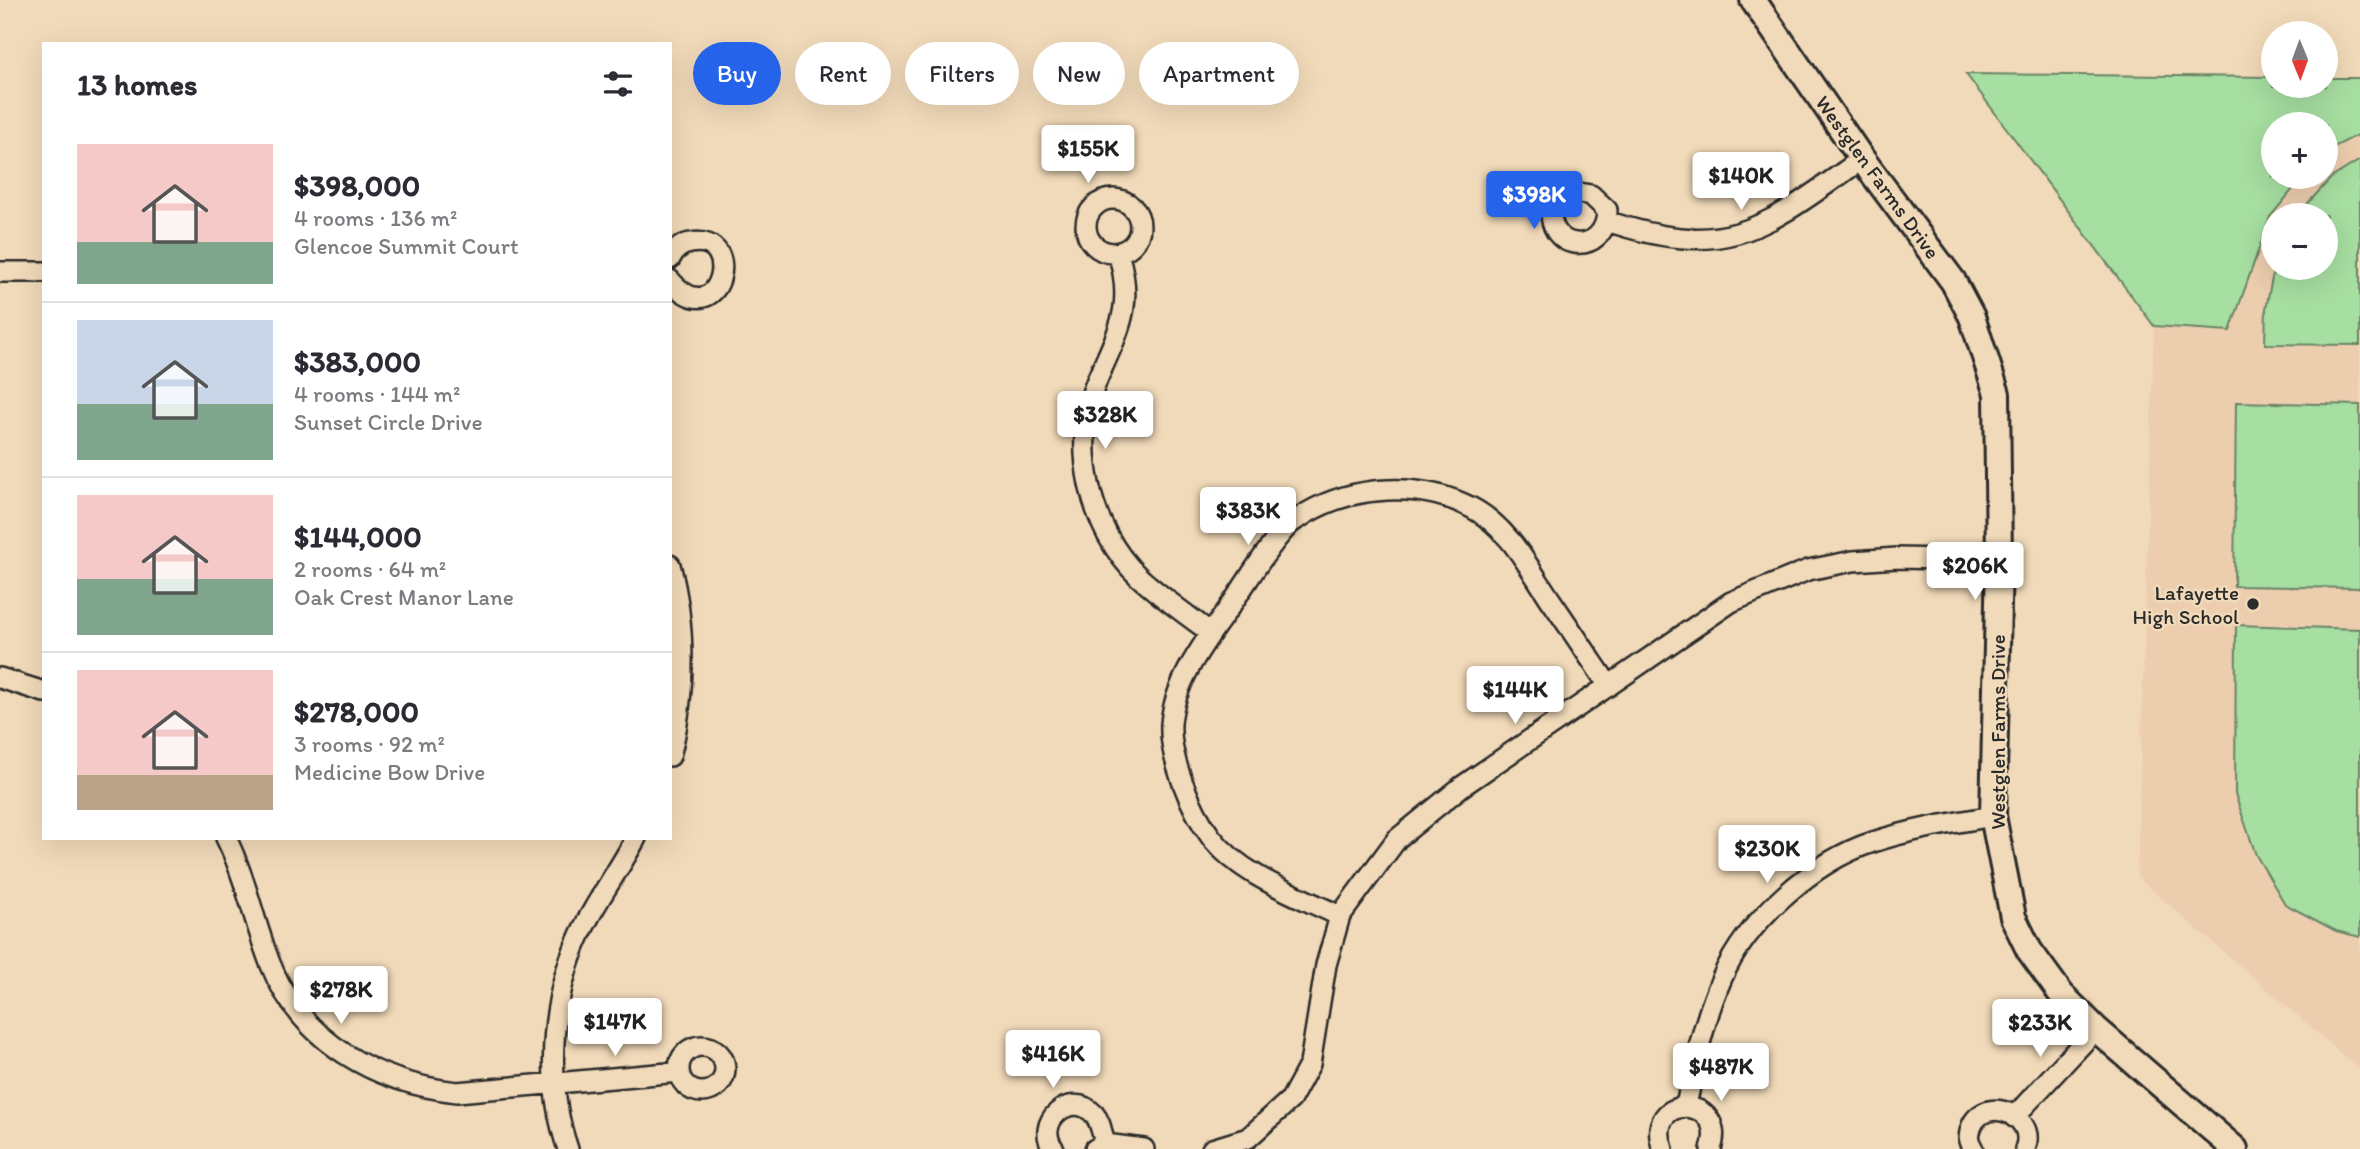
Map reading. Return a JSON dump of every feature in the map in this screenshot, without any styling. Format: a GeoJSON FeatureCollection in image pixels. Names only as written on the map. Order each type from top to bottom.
{"type":"FeatureCollection","features":[{"type":"Feature","properties":{"kind":"street","name":"Westglen Farms Drive"},"geometry":{"type":"LineString","coordinates":[[1753,0],[1862,159],[1953,281],[1972,317],[1985,353],[1998,406],[1999,560],[1993,816],[2013,916],[2029,950],[2061,994],[2096,1029],[2235,1149]]}},
{"type":"Feature","properties":{"kind":"street"},"geometry":{"type":"LineString","coordinates":[[1607,221],[1650,233],[1700,240],[1741,234],[1781,217],[1862,159]]}},
{"type":"Feature","properties":{"kind":"street"},"geometry":{"type":"LineString","coordinates":[[672,257],[680,247],[698,242],[714,248],[723,265],[722,279],[709,294],[700,297],[674,293]]}},
{"type":"Feature","properties":{"kind":"street"},"geometry":{"type":"LineString","coordinates":[[1118,253],[1126,277],[1125,301],[1119,335],[1096,382],[1084,430],[1086,471],[1098,513],[1115,548],[1138,576],[1211,633]]}},
{"type":"Feature","properties":{"kind":"street"},"geometry":{"type":"LineString","coordinates":[[0,272],[42,272]]}},
{"type":"Feature","properties":{"kind":"street"},"geometry":{"type":"LineString","coordinates":[[1340,916],[1239,865],[1212,837],[1194,809],[1180,774],[1171,719],[1174,700],[1211,633],[1288,524],[1321,505],[1359,492],[1412,491],[1439,495],[1473,509],[1508,537],[1609,687]]}},
{"type":"Feature","properties":{"kind":"street"},"geometry":{"type":"LineString","coordinates":[[1212,1149],[1248,1138],[1291,1099],[1310,1064],[1326,964],[1340,916],[1397,839],[1461,787],[1731,602],[1808,570],[1853,561],[1897,558],[1999,560]]}},
{"type":"Feature","properties":{"kind":"street"},"geometry":{"type":"LineString","coordinates":[[672,572],[676,585],[679,624],[680,685],[672,742]]}},
{"type":"Feature","properties":{"kind":"street"},"geometry":{"type":"LineString","coordinates":[[0,678],[42,691]]}},
{"type":"Feature","properties":{"kind":"street"},"geometry":{"type":"LineString","coordinates":[[1686,1106],[1707,1016],[1723,975],[1773,907],[1804,880],[1835,859],[1872,842],[1917,830],[1993,816]]}},
{"type":"Feature","properties":{"kind":"street"},"geometry":{"type":"LineString","coordinates":[[227,840],[238,864],[280,987],[305,1022],[346,1055],[381,1075],[424,1088],[457,1092],[679,1072]]}},
{"type":"Feature","properties":{"kind":"street"},"geometry":{"type":"LineString","coordinates":[[568,1149],[555,1085],[554,1036],[560,997],[571,956],[586,922],[635,840]]}},
{"type":"Feature","properties":{"kind":"street"},"geometry":{"type":"LineString","coordinates":[[2014,1116],[2096,1029]]}},
{"type":"Feature","properties":{"kind":"street"},"geometry":{"type":"LineString","coordinates":[[1054,1149],[1047,1136],[1048,1127],[1053,1115],[1068,1106],[1086,1108],[1093,1113],[1098,1121],[1100,1147],[1125,1145],[1144,1149]]}},
{"type":"Feature","properties":{"kind":"street"},"geometry":{"type":"LineString","coordinates":[[1663,1149],[1659,1131],[1663,1120],[1676,1108],[1686,1106],[1696,1107],[1709,1121],[1713,1143],[1711,1149]]}},
{"type":"Feature","properties":{"kind":"street"},"geometry":{"type":"LineString","coordinates":[[1973,1149],[1969,1141],[1969,1131],[1978,1116],[1993,1110],[2003,1110],[2023,1123],[2026,1131],[2025,1149]]}},
{"type":"Feature","properties":{"kind":"shaded area","name":"Lafayette High School"},"geometry":{"type":"Polygon","coordinates":[[[2360,134],[2360,1070],[2137,877],[2154,326],[2230,330],[2261,242],[2261,280],[2338,280],[2338,203],[2281,203],[2293,189],[2338,189],[2338,143],[2360,134]]]}},
{"type":"Feature","properties":{"kind":"green space"},"geometry":{"type":"Polygon","coordinates":[[[1966,74],[2261,77],[2261,98],[2338,98],[2338,78],[2360,78],[2360,134],[2338,145],[2338,112],[2261,112],[2261,189],[2293,189],[2282,203],[2261,203],[2261,243],[2230,331],[2154,326],[1966,74]]]}},
{"type":"Feature","properties":{"kind":"green space"},"geometry":{"type":"Polygon","coordinates":[[[2360,160],[2360,345],[2265,344],[2266,308],[2272,280],[2338,280],[2338,203],[2308,203],[2321,189],[2338,189],[2338,174],[2360,160]]]}},
{"type":"Feature","properties":{"kind":"green space"},"geometry":{"type":"Polygon","coordinates":[[[2236,402],[2360,405],[2360,588],[2234,586],[2236,402]]]}},
{"type":"Feature","properties":{"kind":"green space"},"geometry":{"type":"Polygon","coordinates":[[[2236,625],[2360,629],[2360,937],[2336,931],[2285,904],[2256,855],[2235,794],[2236,625]]]}},
{"type":"Feature","properties":{"kind":"place","name":"Lafayette High School"},"geometry":{"type":"Point","coordinates":[2253,604]}}]}
